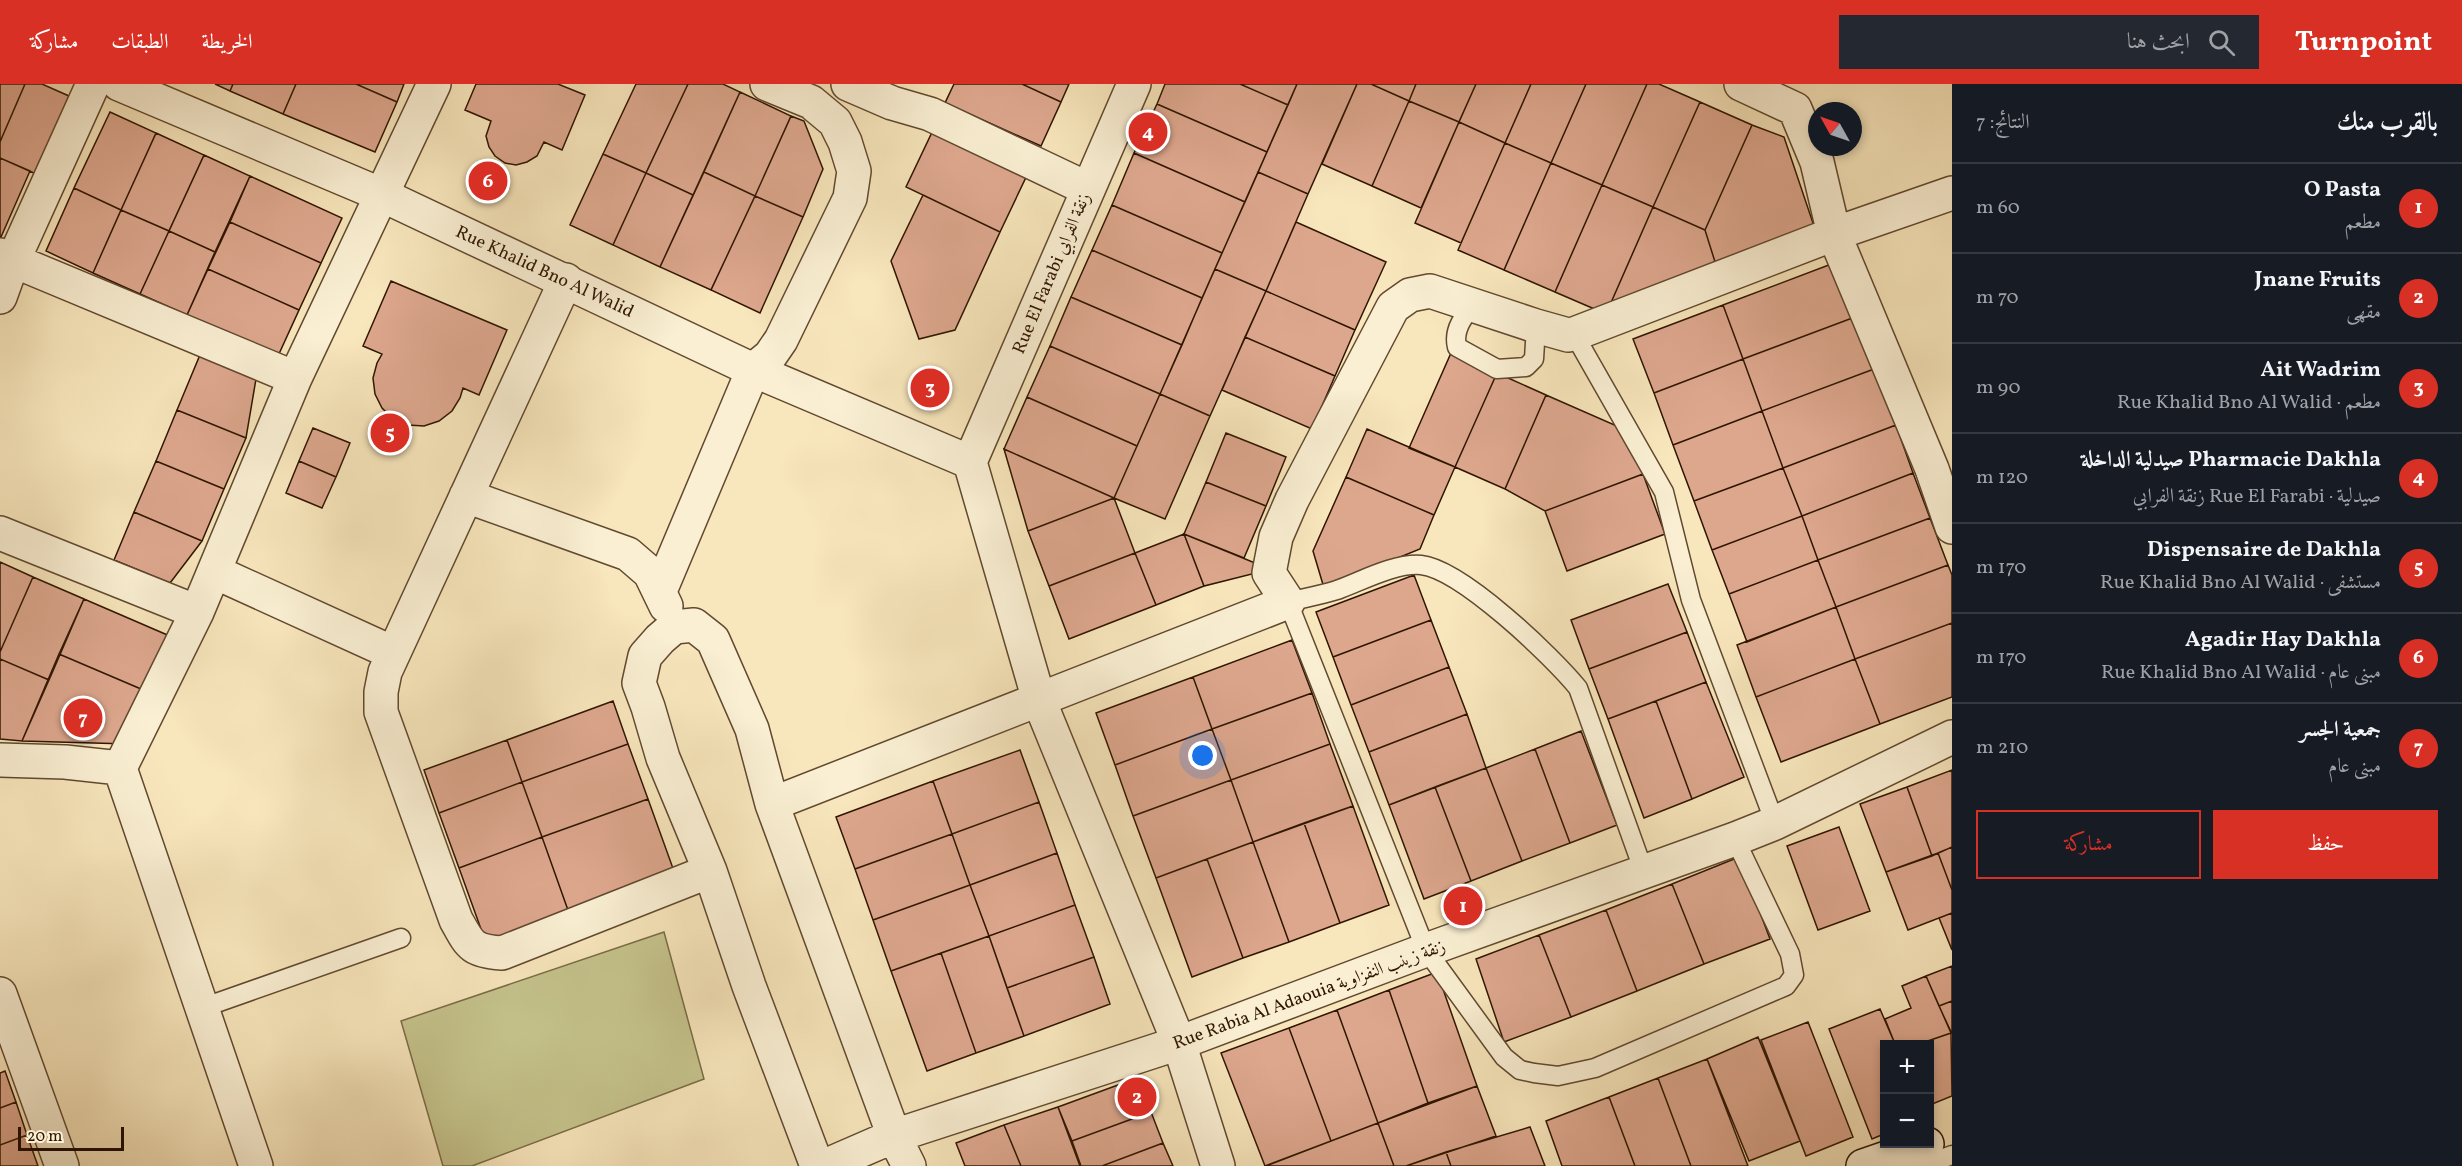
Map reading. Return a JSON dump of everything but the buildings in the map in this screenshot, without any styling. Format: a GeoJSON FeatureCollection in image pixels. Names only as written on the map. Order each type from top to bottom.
{"type":"FeatureCollection","features":[{"type":"Feature","properties":{"kind":"street"},"geometry":{"type":"LineString","coordinates":[[0,297],[7,258],[93,84]]}},
{"type":"Feature","properties":{"kind":"street","name":"Rue Khalid Bno Al Walid"},"geometry":{"type":"LineString","coordinates":[[119,84],[382,195],[753,370],[970,462]]}},
{"type":"Feature","properties":{"kind":"street"},"geometry":{"type":"LineString","coordinates":[[255,1166],[120,768],[197,612],[295,378],[434,84]]}},
{"type":"Feature","properties":{"kind":"street"},"geometry":{"type":"LineString","coordinates":[[660,591],[753,370],[770,356],[781,340],[850,198],[854,171],[845,142],[818,93],[766,84]]}},
{"type":"Feature","properties":{"kind":"street"},"geometry":{"type":"LineString","coordinates":[[848,84],[892,103],[930,114],[1006,148],[1088,189]]}},
{"type":"Feature","properties":{"kind":"street","name":"Rue El Farabi زنقة الفرابي"},"geometry":{"type":"LineString","coordinates":[[970,462],[1134,84]]}},
{"type":"Feature","properties":{"kind":"street"},"geometry":{"type":"LineString","coordinates":[[1741,84],[1800,96],[1834,234],[1932,469],[1952,527]]}},
{"type":"Feature","properties":{"kind":"street"},"geometry":{"type":"LineString","coordinates":[[772,804],[1288,602],[1269,573],[1276,537],[1292,500],[1393,307],[1410,295],[1430,291],[1536,326],[1568,335],[1574,334],[1834,234],[1952,193]]}},
{"type":"Feature","properties":{"kind":"street"},"geometry":{"type":"LineString","coordinates":[[7,258],[295,378]]}},
{"type":"Feature","properties":{"kind":"street"},"geometry":{"type":"LineString","coordinates":[[566,280],[393,653],[385,672],[381,692],[381,712],[456,920],[469,943],[483,952],[502,953],[710,871]]}},
{"type":"Feature","properties":{"kind":"street"},"geometry":{"type":"LineString","coordinates":[[970,462],[1039,700],[1179,1043],[1218,1166]]}},
{"type":"Feature","properties":{"kind":"street"},"geometry":{"type":"LineString","coordinates":[[466,496],[628,554],[650,573],[660,591],[674,627]]}},
{"type":"Feature","properties":{"kind":"street"},"geometry":{"type":"LineString","coordinates":[[0,533],[197,612]]}},
{"type":"Feature","properties":{"kind":"street"},"geometry":{"type":"LineString","coordinates":[[215,572],[393,653]]}},
{"type":"Feature","properties":{"kind":"street"},"geometry":{"type":"LineString","coordinates":[[817,1166],[749,986],[710,871],[663,758],[639,683],[645,656],[674,627],[694,625],[713,640],[752,729],[772,804],[894,1136],[909,1166]]}},
{"type":"Feature","properties":{"kind":"street","name":"Rue Rabia Al Adaouia زنقة زينب النفزاوية"},"geometry":{"type":"LineString","coordinates":[[825,1166],[894,1136],[1179,1043],[1426,950],[1735,840],[1775,824],[1952,737]]}},
{"type":"Feature","properties":{"kind":"street"},"geometry":{"type":"LineString","coordinates":[[0,760],[65,762],[120,768]]}},
{"type":"Feature","properties":{"kind":"street"},"geometry":{"type":"LineString","coordinates":[[0,994],[62,1166]]}},
{"type":"Feature","properties":{"kind":"street"},"geometry":{"type":"LineString","coordinates":[[1934,1141],[1952,1135]]}},
{"type":"Feature","properties":{"kind":"street"},"geometry":{"type":"LineString","coordinates":[[1863,1166],[1914,1148]]}},
{"type":"Feature","properties":{"kind":"lane"},"geometry":{"type":"LineString","coordinates":[[1474,305],[1461,323],[1455,338],[1457,347],[1497,369],[1526,367],[1534,359],[1536,326]]}},
{"type":"Feature","properties":{"kind":"lane"},"geometry":{"type":"LineString","coordinates":[[1574,334],[1664,492],[1691,600],[1775,824]]}},
{"type":"Feature","properties":{"kind":"lane"},"geometry":{"type":"LineString","coordinates":[[1644,872],[1578,688],[1559,665],[1483,597],[1439,570],[1420,565],[1385,571],[1336,590],[1288,602],[1426,950],[1504,1057],[1520,1070],[1558,1076],[1595,1068],[1786,986],[1794,975],[1790,954],[1735,840]]}},
{"type":"Feature","properties":{"kind":"lane"},"geometry":{"type":"LineString","coordinates":[[202,1008],[401,938]]}},
{"type":"Feature","properties":{"kind":"lane"},"geometry":{"type":"LineString","coordinates":[[1922,1166],[1952,1155]]}},
{"type":"Feature","properties":{"kind":"shaded area"},"geometry":{"type":"Polygon","coordinates":[[[664,932],[704,1079],[472,1166],[443,1166],[401,1021],[664,932]]]}},
{"type":"Feature","properties":{"kind":"place","name":"Pharmacie Dakhla صيدلية الداخلة"},"geometry":{"type":"Point","coordinates":[1148,132]}},
{"type":"Feature","properties":{"kind":"place","name":"Agadir Hay Dakhla"},"geometry":{"type":"Point","coordinates":[488,181]}},
{"type":"Feature","properties":{"kind":"place","name":"Ait Wadrim"},"geometry":{"type":"Point","coordinates":[930,388]}},
{"type":"Feature","properties":{"kind":"place","name":"Dispensaire de Dakhla"},"geometry":{"type":"Point","coordinates":[390,433]}},
{"type":"Feature","properties":{"kind":"place","name":"جمعية الجسر"},"geometry":{"type":"Point","coordinates":[83,718]}},
{"type":"Feature","properties":{"kind":"place","name":"O Pasta"},"geometry":{"type":"Point","coordinates":[1463,906]}},
{"type":"Feature","properties":{"kind":"place","name":"Jnane Fruits"},"geometry":{"type":"Point","coordinates":[1137,1097]}}]}
